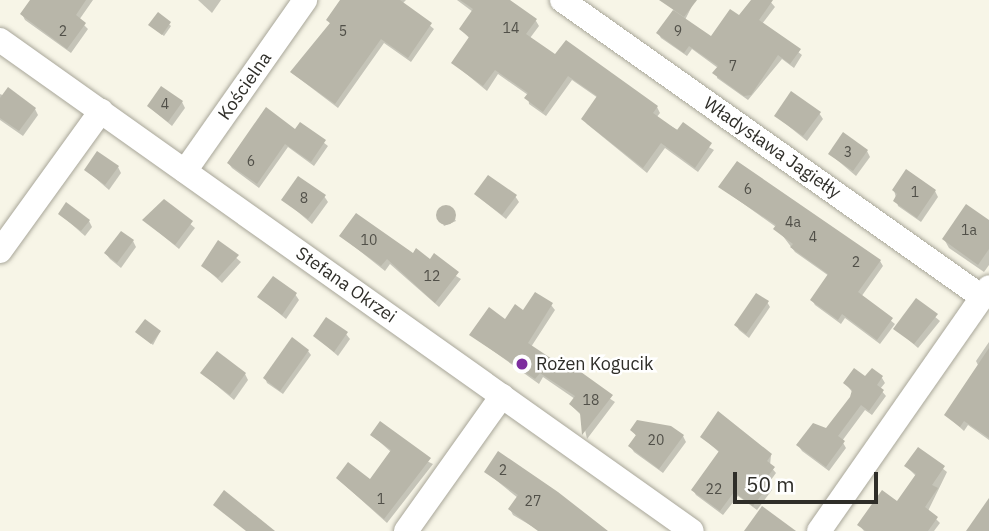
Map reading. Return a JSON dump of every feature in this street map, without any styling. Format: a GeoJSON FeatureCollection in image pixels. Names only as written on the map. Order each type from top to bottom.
{"type":"FeatureCollection","features":[{"type":"Feature","properties":{"kind":"street","name":"Kościelna"},"geometry":{"type":"LineString","coordinates":[[184,171],[305,0]]}},
{"type":"Feature","properties":{"kind":"street","name":"Władysława Jagiełły"},"geometry":{"type":"LineString","coordinates":[[562,0],[985,292]]}},
{"type":"Feature","properties":{"kind":"street","name":"Stefana Okrzei"},"geometry":{"type":"LineString","coordinates":[[0,40],[692,531]]}},
{"type":"Feature","properties":{"kind":"street"},"geometry":{"type":"LineString","coordinates":[[0,251],[101,111]]}},
{"type":"Feature","properties":{"kind":"street"},"geometry":{"type":"LineString","coordinates":[[818,531],[985,292]]}},
{"type":"Feature","properties":{"kind":"street"},"geometry":{"type":"LineString","coordinates":[[406,531],[502,396]]}},
{"type":"Feature","properties":{"kind":"building"},"geometry":{"type":"Polygon","coordinates":[[[30,0],[86,0],[76,15],[86,23],[67,49],[20,14],[30,0]]]}},
{"type":"Feature","properties":{"kind":"building"},"geometry":{"type":"Polygon","coordinates":[[[340,0],[400,0],[432,23],[408,58],[381,39],[335,104],[290,72],[330,23],[326,20],[340,0]]]}},
{"type":"Feature","properties":{"kind":"building"},"geometry":{"type":"Polygon","coordinates":[[[460,0],[510,0],[537,19],[526,34],[555,54],[566,40],[658,106],[653,113],[677,130],[683,122],[712,143],[695,168],[661,143],[643,168],[581,119],[597,96],[568,76],[543,112],[524,98],[528,93],[495,70],[483,86],[451,63],[469,37],[459,29],[473,9],[460,0]]]}},
{"type":"Feature","properties":{"kind":"building"},"geometry":{"type":"Polygon","coordinates":[[[659,0],[697,0],[684,17],[659,0]]]}},
{"type":"Feature","properties":{"kind":"building"},"geometry":{"type":"Polygon","coordinates":[[[751,0],[773,0],[759,20],[801,49],[790,64],[778,55],[751,95],[744,96],[712,73],[718,66],[689,46],[684,53],[656,33],[673,10],[711,36],[730,9],[739,15],[751,0]]]}},
{"type":"Feature","properties":{"kind":"building"},"geometry":{"type":"Polygon","coordinates":[[[158,12],[171,22],[162,35],[148,25],[158,12]]]}},
{"type":"Feature","properties":{"kind":"building"},"geometry":{"type":"Polygon","coordinates":[[[161,86],[183,101],[168,122],[147,106],[161,86]]]}},
{"type":"Feature","properties":{"kind":"building"},"geometry":{"type":"Polygon","coordinates":[[[8,87],[36,108],[19,131],[0,118],[0,98],[8,87]]]}},
{"type":"Feature","properties":{"kind":"building"},"geometry":{"type":"Polygon","coordinates":[[[791,91],[821,112],[803,136],[774,116],[791,91]]]}},
{"type":"Feature","properties":{"kind":"building"},"geometry":{"type":"Polygon","coordinates":[[[266,107],[295,129],[300,122],[326,140],[311,162],[285,144],[257,184],[227,163],[266,107]]]}},
{"type":"Feature","properties":{"kind":"building"},"geometry":{"type":"Polygon","coordinates":[[[843,132],[868,150],[853,171],[828,154],[843,132]]]}},
{"type":"Feature","properties":{"kind":"building"},"geometry":{"type":"Polygon","coordinates":[[[97,151],[119,166],[105,185],[84,170],[97,151]]]}},
{"type":"Feature","properties":{"kind":"building"},"geometry":{"type":"Polygon","coordinates":[[[737,161],[881,260],[858,292],[893,318],[877,340],[842,314],[838,320],[810,300],[828,274],[790,247],[793,244],[773,229],[776,225],[718,187],[737,161]]]}},
{"type":"Feature","properties":{"kind":"building"},"geometry":{"type":"Polygon","coordinates":[[[906,169],[936,190],[917,218],[893,201],[897,194],[892,190],[906,169]]]}},
{"type":"Feature","properties":{"kind":"building"},"geometry":{"type":"Polygon","coordinates":[[[488,175],[517,195],[502,215],[474,194],[488,175]]]}},
{"type":"Feature","properties":{"kind":"building"},"geometry":{"type":"Polygon","coordinates":[[[298,176],[326,195],[308,219],[281,200],[298,176]]]}},
{"type":"Feature","properties":{"kind":"building"},"geometry":{"type":"Polygon","coordinates":[[[164,199],[193,221],[175,245],[142,220],[164,199]]]}},
{"type":"Feature","properties":{"kind":"building"},"geometry":{"type":"Polygon","coordinates":[[[66,202],[90,220],[81,231],[58,214],[66,202]]]}},
{"type":"Feature","properties":{"kind":"building"},"geometry":{"type":"Polygon","coordinates":[[[966,204],[989,220],[989,249],[978,265],[942,239],[966,204]]]}},
{"type":"Feature","properties":{"kind":"building"},"geometry":{"type":"Polygon","coordinates":[[[446,205],[453,208],[456,215],[453,222],[446,225],[439,222],[436,215],[439,208],[446,205]]]}},
{"type":"Feature","properties":{"kind":"building"},"geometry":{"type":"Polygon","coordinates":[[[356,213],[413,253],[416,248],[430,259],[434,253],[459,272],[435,303],[387,259],[381,266],[339,236],[356,213]]]}},
{"type":"Feature","properties":{"kind":"building"},"geometry":{"type":"Polygon","coordinates":[[[121,231],[134,240],[117,263],[104,253],[121,231]]]}},
{"type":"Feature","properties":{"kind":"building"},"geometry":{"type":"Polygon","coordinates":[[[218,240],[239,255],[218,278],[201,266],[218,240]]]}},
{"type":"Feature","properties":{"kind":"building"},"geometry":{"type":"Polygon","coordinates":[[[273,276],[297,293],[282,315],[257,297],[273,276]]]}},
{"type":"Feature","properties":{"kind":"building"},"geometry":{"type":"Polygon","coordinates":[[[535,292],[553,303],[528,343],[564,367],[567,362],[613,395],[582,435],[580,413],[569,404],[575,396],[540,373],[535,379],[469,335],[489,307],[505,319],[515,304],[523,310],[535,292]]]}},
{"type":"Feature","properties":{"kind":"building"},"geometry":{"type":"Polygon","coordinates":[[[756,293],[769,301],[746,334],[734,325],[756,293]]]}},
{"type":"Feature","properties":{"kind":"building"},"geometry":{"type":"Polygon","coordinates":[[[916,298],[938,314],[914,344],[893,329],[916,298]]]}},
{"type":"Feature","properties":{"kind":"building"},"geometry":{"type":"Polygon","coordinates":[[[326,317],[348,332],[334,352],[313,336],[326,317]]]}},
{"type":"Feature","properties":{"kind":"building"},"geometry":{"type":"Polygon","coordinates":[[[145,319],[161,331],[151,344],[135,332],[145,319]]]}},
{"type":"Feature","properties":{"kind":"building"},"geometry":{"type":"Polygon","coordinates":[[[292,337],[309,350],[280,391],[263,378],[292,337]]]}},
{"type":"Feature","properties":{"kind":"building"},"geometry":{"type":"Polygon","coordinates":[[[989,348],[989,438],[964,421],[960,427],[944,415],[989,348]]]}},
{"type":"Feature","properties":{"kind":"building"},"geometry":{"type":"Polygon","coordinates":[[[217,351],[246,373],[230,395],[200,373],[217,351]]]}},
{"type":"Feature","properties":{"kind":"building"},"geometry":{"type":"Polygon","coordinates":[[[854,368],[865,376],[872,368],[883,376],[877,385],[884,390],[869,411],[861,405],[838,436],[845,441],[826,467],[796,445],[813,423],[826,428],[850,397],[852,390],[843,383],[854,368]]]}},
{"type":"Feature","properties":{"kind":"building"},"geometry":{"type":"Polygon","coordinates":[[[718,411],[772,454],[767,461],[775,467],[765,480],[770,484],[753,506],[734,492],[720,511],[691,490],[719,451],[700,437],[718,411]]]}},
{"type":"Feature","properties":{"kind":"building"},"geometry":{"type":"Polygon","coordinates":[[[637,420],[671,426],[684,435],[659,469],[628,446],[636,435],[630,430],[637,420]]]}},
{"type":"Feature","properties":{"kind":"building"},"geometry":{"type":"Polygon","coordinates":[[[380,421],[431,458],[384,519],[336,478],[348,462],[370,479],[391,450],[370,435],[380,421]]]}},
{"type":"Feature","properties":{"kind":"building"},"geometry":{"type":"Polygon","coordinates":[[[918,447],[945,466],[932,485],[938,488],[925,507],[938,517],[928,531],[866,531],[857,525],[882,490],[897,501],[916,474],[904,466],[918,447]]]}},
{"type":"Feature","properties":{"kind":"building"},"geometry":{"type":"Polygon","coordinates":[[[498,451],[558,492],[608,531],[538,531],[508,509],[518,495],[484,472],[498,451]]]}},
{"type":"Feature","properties":{"kind":"building"},"geometry":{"type":"Polygon","coordinates":[[[224,490],[275,531],[246,531],[213,505],[224,490]]]}},
{"type":"Feature","properties":{"kind":"building"},"geometry":{"type":"Polygon","coordinates":[[[989,498],[989,531],[966,531],[989,498]]]}},
{"type":"Feature","properties":{"kind":"building"},"geometry":{"type":"Polygon","coordinates":[[[762,506],[796,531],[744,531],[762,506]]]}},
{"type":"Feature","properties":{"kind":"place","name":"Rożen Kogucik"},"geometry":{"type":"Point","coordinates":[522,364]}}]}
